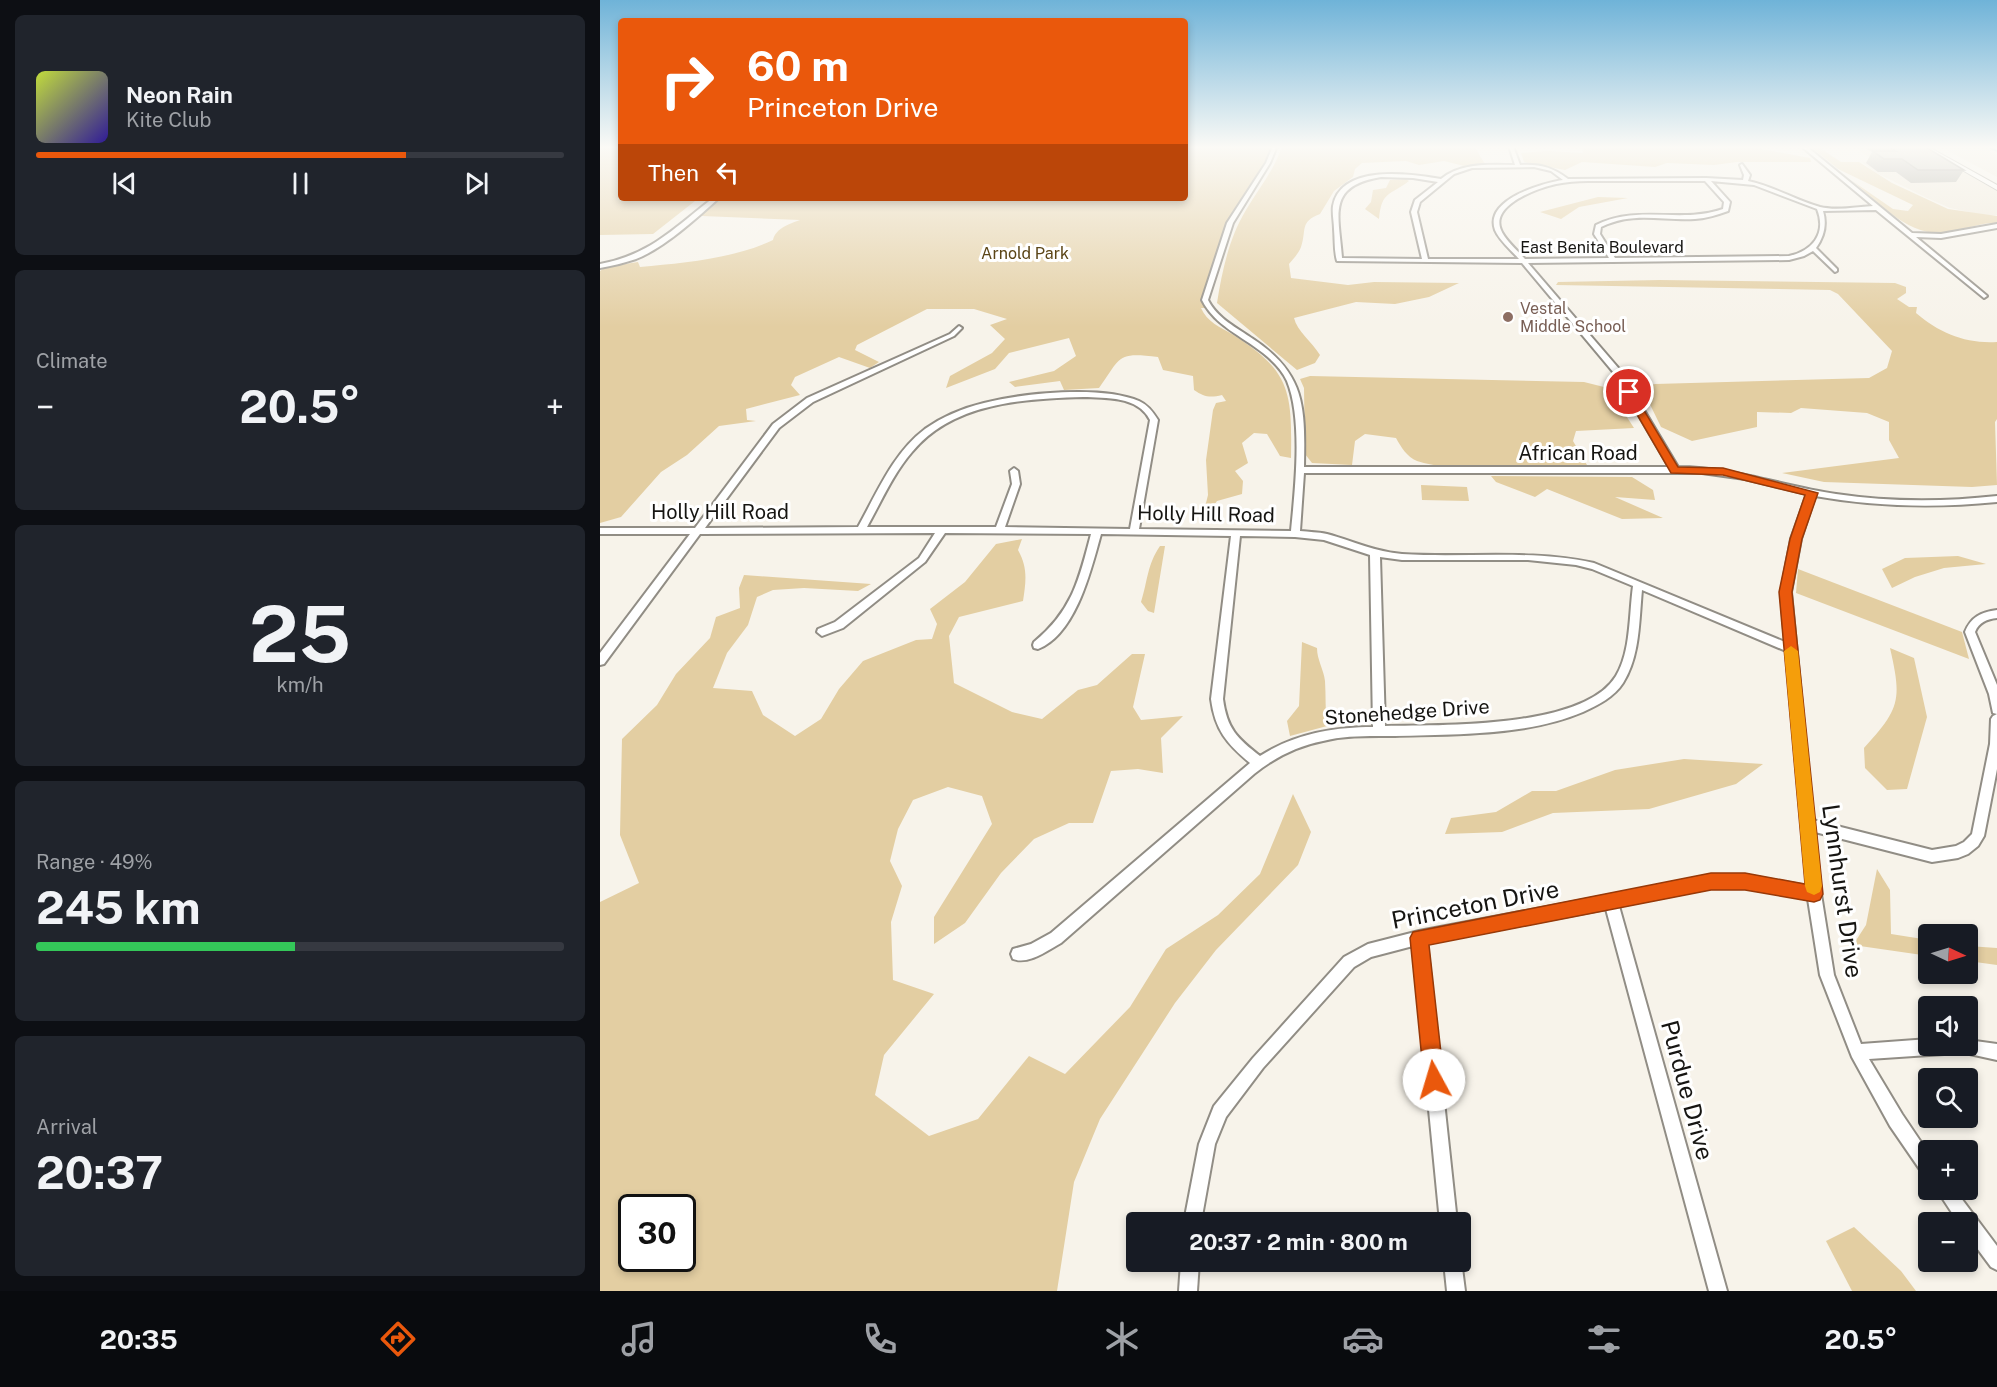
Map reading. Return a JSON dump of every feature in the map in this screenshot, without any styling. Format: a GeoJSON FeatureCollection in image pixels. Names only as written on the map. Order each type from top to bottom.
{"type":"FeatureCollection","features":[{"type":"Feature","properties":{"kind":"street"},"geometry":{"type":"LineString","coordinates":[[600,266],[622,263],[647,254],[706,206]]}},
{"type":"Feature","properties":{"kind":"street"},"geometry":{"type":"LineString","coordinates":[[1241,206],[1230,223],[1205,300],[1212,313],[1272,356],[1291,380],[1297,406],[1299,470],[1299,500],[1295,534]]}},
{"type":"Feature","properties":{"kind":"street","name":"East Benita Boulevard"},"geometry":{"type":"LineString","coordinates":[[1336,206],[1339,260],[1345,261],[1776,259],[1800,256],[1814,249]]}},
{"type":"Feature","properties":{"kind":"street"},"geometry":{"type":"LineString","coordinates":[[1415,206],[1414,212],[1426,261]]}},
{"type":"Feature","properties":{"kind":"street"},"geometry":{"type":"LineString","coordinates":[[1505,206],[1498,213],[1496,225],[1498,231],[1617,372],[1675,470]]}},
{"type":"Feature","properties":{"kind":"street"},"geometry":{"type":"LineString","coordinates":[[1613,260],[1597,234],[1598,226],[1621,217],[1709,216],[1726,210],[1726,206]]}},
{"type":"Feature","properties":{"kind":"street"},"geometry":{"type":"LineString","coordinates":[[1815,206],[1878,208],[1984,296]]}},
{"type":"Feature","properties":{"kind":"street"},"geometry":{"type":"LineString","coordinates":[[1819,208],[1823,221],[1821,238],[1814,249],[1835,270]]}},
{"type":"Feature","properties":{"kind":"street"},"geometry":{"type":"LineString","coordinates":[[1911,235],[1941,236],[1997,226]]}},
{"type":"Feature","properties":{"kind":"street"},"geometry":{"type":"LineString","coordinates":[[600,661],[776,426],[792,411],[810,400],[952,335],[959,328]]}},
{"type":"Feature","properties":{"kind":"street"},"geometry":{"type":"LineString","coordinates":[[861,530],[904,454],[921,437],[953,417],[984,405],[1025,398],[1113,397],[1144,406],[1154,420],[1134,531]]}},
{"type":"Feature","properties":{"kind":"street","name":"African Road"},"geometry":{"type":"LineString","coordinates":[[1299,470],[1675,470],[1723,472],[1812,493],[1852,499],[1943,503],[1997,499]]}},
{"type":"Feature","properties":{"kind":"street"},"geometry":{"type":"LineString","coordinates":[[999,530],[1016,484],[1014,471]]}},
{"type":"Feature","properties":{"kind":"street","name":"Lynnhurst Drive"},"geometry":{"type":"LineString","coordinates":[[1812,493],[1787,575],[1786,592],[1814,894],[1827,975],[1857,1052],[1896,1120],[1918,1152]]}},
{"type":"Feature","properties":{"kind":"street"},"geometry":{"type":"LineString","coordinates":[[822,632],[839,625],[922,560],[942,530]]}},
{"type":"Feature","properties":{"kind":"street","name":"Holly Hill Road"},"geometry":{"type":"LineString","coordinates":[[600,531],[999,530],[1295,534],[1325,537],[1375,553],[1438,558],[1550,558],[1594,566],[1791,649]]}},
{"type":"Feature","properties":{"kind":"street"},"geometry":{"type":"LineString","coordinates":[[1038,645],[1056,632],[1069,615],[1082,584],[1097,531]]}},
{"type":"Feature","properties":{"kind":"street"},"geometry":{"type":"LineString","coordinates":[[1236,533],[1218,699],[1219,719],[1225,733],[1258,762]]}},
{"type":"Feature","properties":{"kind":"street"},"geometry":{"type":"LineString","coordinates":[[1375,553],[1379,732]]}},
{"type":"Feature","properties":{"kind":"street","name":"Stonehedge Drive"},"geometry":{"type":"LineString","coordinates":[[1018,954],[1033,951],[1056,938],[1229,790],[1258,762],[1314,738],[1338,733],[1470,729],[1551,717],[1578,709],[1603,696],[1618,683],[1626,666],[1638,584]]}},
{"type":"Feature","properties":{"kind":"street"},"geometry":{"type":"LineString","coordinates":[[1997,614],[1985,615],[1973,623],[1970,632],[1995,693],[1997,710]]}},
{"type":"Feature","properties":{"kind":"street"},"geometry":{"type":"LineString","coordinates":[[1808,824],[1932,855],[1952,855],[1970,847],[1978,836],[1995,744],[1997,719]]}},
{"type":"Feature","properties":{"kind":"street","name":"Princeton Drive"},"geometry":{"type":"LineString","coordinates":[[1195,1212],[1207,1144],[1229,1098],[1349,962],[1368,951],[1419,938],[1711,882],[1745,881],[1814,894]]}},
{"type":"Feature","properties":{"kind":"street","name":"Purdue Drive"},"geometry":{"type":"LineString","coordinates":[[1611,901],[1718,1291]]}},
{"type":"Feature","properties":{"kind":"street"},"geometry":{"type":"LineString","coordinates":[[1419,938],[1448,1212]]}},
{"type":"Feature","properties":{"kind":"street"},"geometry":{"type":"LineString","coordinates":[[1857,1052],[1918,1048]]}},
{"type":"Feature","properties":{"kind":"street"},"geometry":{"type":"LineString","coordinates":[[1978,1049],[1997,1052]]}},
{"type":"Feature","properties":{"kind":"street"},"geometry":{"type":"LineString","coordinates":[[1952,1200],[1997,1261]]}},
{"type":"Feature","properties":{"kind":"street"},"geometry":{"type":"LineString","coordinates":[[1188,1291],[1189,1272]]}},
{"type":"Feature","properties":{"kind":"street"},"geometry":{"type":"LineString","coordinates":[[1454,1272],[1456,1291]]}},
{"type":"Feature","properties":{"kind":"shaded area"},"geometry":{"type":"Polygon","coordinates":[[[1946,206],[1997,206],[1997,215],[1987,216],[1946,206]]]}},
{"type":"Feature","properties":{"kind":"green space"},"geometry":{"type":"Polygon","coordinates":[[[600,206],[688,206],[653,234],[600,235],[600,206]]]}},
{"type":"Feature","properties":{"kind":"green space","name":"Arnold Park"},"geometry":{"type":"Polygon","coordinates":[[[711,206],[1238,206],[1229,224],[1212,273],[1208,308],[1201,308],[1210,321],[1252,347],[1277,372],[1288,400],[1291,458],[1280,456],[1267,434],[1254,433],[1242,443],[1248,463],[1235,471],[1243,481],[1242,494],[1217,501],[1201,523],[1208,495],[1206,460],[1213,410],[1216,403],[1226,401],[1222,395],[1211,397],[1194,390],[1193,376],[1163,370],[1158,357],[1134,355],[1126,356],[1116,363],[1099,388],[1064,390],[1060,381],[1015,387],[1009,382],[1054,371],[1076,356],[1069,338],[1009,353],[995,369],[946,388],[950,376],[992,353],[1005,339],[990,325],[1007,319],[974,309],[927,309],[857,345],[855,350],[879,362],[870,368],[839,357],[795,377],[791,385],[800,395],[746,409],[747,420],[756,421],[719,426],[687,455],[661,472],[621,517],[600,523],[600,271],[606,267],[638,262],[640,267],[690,262],[741,252],[773,240],[780,229],[800,220],[702,216],[702,213],[711,206]]]}},
{"type":"Feature","properties":{"kind":"green space"},"geometry":{"type":"Polygon","coordinates":[[[1248,206],[1325,206],[1320,214],[1306,223],[1300,249],[1289,264],[1291,278],[1348,285],[1374,282],[1459,283],[1429,297],[1395,304],[1356,302],[1294,318],[1298,327],[1320,355],[1315,363],[1297,370],[1217,303],[1231,243],[1248,206]]]}},
{"type":"Feature","properties":{"kind":"green space"},"geometry":{"type":"Polygon","coordinates":[[[1367,206],[1381,206],[1379,219],[1365,209],[1367,206]]]}},
{"type":"Feature","properties":{"kind":"green space"},"geometry":{"type":"Polygon","coordinates":[[[1562,206],[1583,206],[1561,219],[1540,212],[1562,206]]]}},
{"type":"Feature","properties":{"kind":"green space"},"geometry":{"type":"Polygon","coordinates":[[[1882,206],[1908,211],[1912,206],[1942,206],[1997,216],[1997,223],[1936,233],[1909,225],[1882,206]]]}},
{"type":"Feature","properties":{"kind":"green space"},"geometry":{"type":"Polygon","coordinates":[[[1660,280],[1895,283],[1906,287],[1906,293],[1897,299],[1909,307],[1917,307],[1916,313],[1934,326],[1964,339],[1997,342],[1997,419],[1995,422],[1997,485],[1972,487],[1824,482],[1782,473],[1899,458],[1889,440],[1889,422],[1867,413],[1801,408],[1791,413],[1757,412],[1757,427],[1692,441],[1661,427],[1642,388],[1655,384],[1869,378],[1887,368],[1892,351],[1838,294],[1830,290],[1556,285],[1558,282],[1660,280]]]}},
{"type":"Feature","properties":{"kind":"green space"},"geometry":{"type":"Polygon","coordinates":[[[1310,376],[1584,382],[1608,388],[1634,428],[1576,431],[1573,441],[1587,465],[1455,468],[1417,461],[1410,457],[1396,438],[1365,434],[1355,441],[1352,465],[1312,463],[1305,454],[1304,388],[1300,379],[1310,376]]]}},
{"type":"Feature","properties":{"kind":"green space"},"geometry":{"type":"Polygon","coordinates":[[[1491,476],[1632,477],[1653,490],[1655,500],[1615,497],[1663,518],[1622,519],[1547,489],[1535,497],[1496,482],[1491,476]]]}},
{"type":"Feature","properties":{"kind":"green space"},"geometry":{"type":"Polygon","coordinates":[[[1421,485],[1467,487],[1469,501],[1422,500],[1421,485]]]}},
{"type":"Feature","properties":{"kind":"green space"},"geometry":{"type":"Polygon","coordinates":[[[1022,539],[1018,550],[1025,575],[1023,601],[959,617],[949,636],[954,683],[1012,712],[1042,719],[1078,690],[1097,685],[1132,654],[1145,654],[1133,707],[1141,720],[1183,716],[1161,738],[1163,773],[1138,769],[1111,771],[1093,823],[1069,823],[1034,839],[1001,873],[965,923],[934,944],[934,917],[992,824],[982,796],[948,787],[913,800],[898,829],[890,861],[902,886],[891,922],[893,980],[934,994],[884,1055],[875,1095],[929,1136],[978,1119],[1029,1056],[1065,1074],[1130,1007],[1166,949],[1218,915],[1260,874],[1293,794],[1311,832],[1298,865],[1216,950],[1175,1003],[1100,1119],[1074,1182],[1057,1291],[600,1291],[600,902],[639,883],[620,835],[622,739],[657,705],[676,674],[710,638],[716,617],[740,608],[739,588],[744,575],[871,584],[858,591],[804,588],[773,590],[757,597],[748,625],[727,653],[713,688],[752,691],[763,715],[795,736],[821,719],[839,689],[863,661],[916,640],[932,639],[937,624],[930,609],[965,582],[996,544],[1022,539]]]}},
{"type":"Feature","properties":{"kind":"green space"},"geometry":{"type":"Polygon","coordinates":[[[1160,546],[1165,546],[1154,613],[1148,611],[1141,602],[1150,566],[1160,546]]]}},
{"type":"Feature","properties":{"kind":"green space"},"geometry":{"type":"Polygon","coordinates":[[[1958,556],[1986,564],[1944,568],[1915,577],[1892,588],[1882,569],[1905,558],[1958,556]]]}},
{"type":"Feature","properties":{"kind":"green space"},"geometry":{"type":"Polygon","coordinates":[[[1798,569],[1962,632],[1969,659],[1796,593],[1798,569]]]}},
{"type":"Feature","properties":{"kind":"green space"},"geometry":{"type":"Polygon","coordinates":[[[1302,642],[1317,648],[1325,681],[1327,726],[1290,736],[1287,721],[1299,706],[1302,642]]]}},
{"type":"Feature","properties":{"kind":"green space"},"geometry":{"type":"Polygon","coordinates":[[[1890,648],[1914,658],[1927,717],[1907,789],[1887,790],[1865,768],[1864,748],[1885,723],[1895,703],[1896,680],[1890,648]]]}},
{"type":"Feature","properties":{"kind":"green space"},"geometry":{"type":"Polygon","coordinates":[[[1684,759],[1763,764],[1736,784],[1649,809],[1553,813],[1502,832],[1445,834],[1451,818],[1496,812],[1532,791],[1556,791],[1615,770],[1684,759]]]}},
{"type":"Feature","properties":{"kind":"green space"},"geometry":{"type":"Polygon","coordinates":[[[1877,869],[1890,890],[1891,934],[1918,938],[1918,954],[1853,945],[1866,925],[1877,869]]]}},
{"type":"Feature","properties":{"kind":"green space"},"geometry":{"type":"Polygon","coordinates":[[[1978,947],[1997,948],[1997,965],[1978,962],[1978,947]]]}},
{"type":"Feature","properties":{"kind":"green space"},"geometry":{"type":"Polygon","coordinates":[[[1854,1227],[1901,1271],[1916,1291],[1852,1291],[1826,1241],[1854,1227]]]}},
{"type":"Feature","properties":{"kind":"slow traffic"},"geometry":{"type":"LineString","coordinates":[[1791,651],[1814,886]]}},
{"type":"Feature","properties":{"kind":"place","name":"Vestal Middle School"},"geometry":{"type":"Point","coordinates":[1508,317]}},
{"type":"Feature","properties":{"kind":"route"},"geometry":{"type":"LineString","coordinates":[[1434,1080],[1419,938],[1711,882],[1745,881],[1814,894],[1786,592],[1787,575],[1796,539],[1812,493],[1723,472],[1675,470],[1629,392]]}}]}
